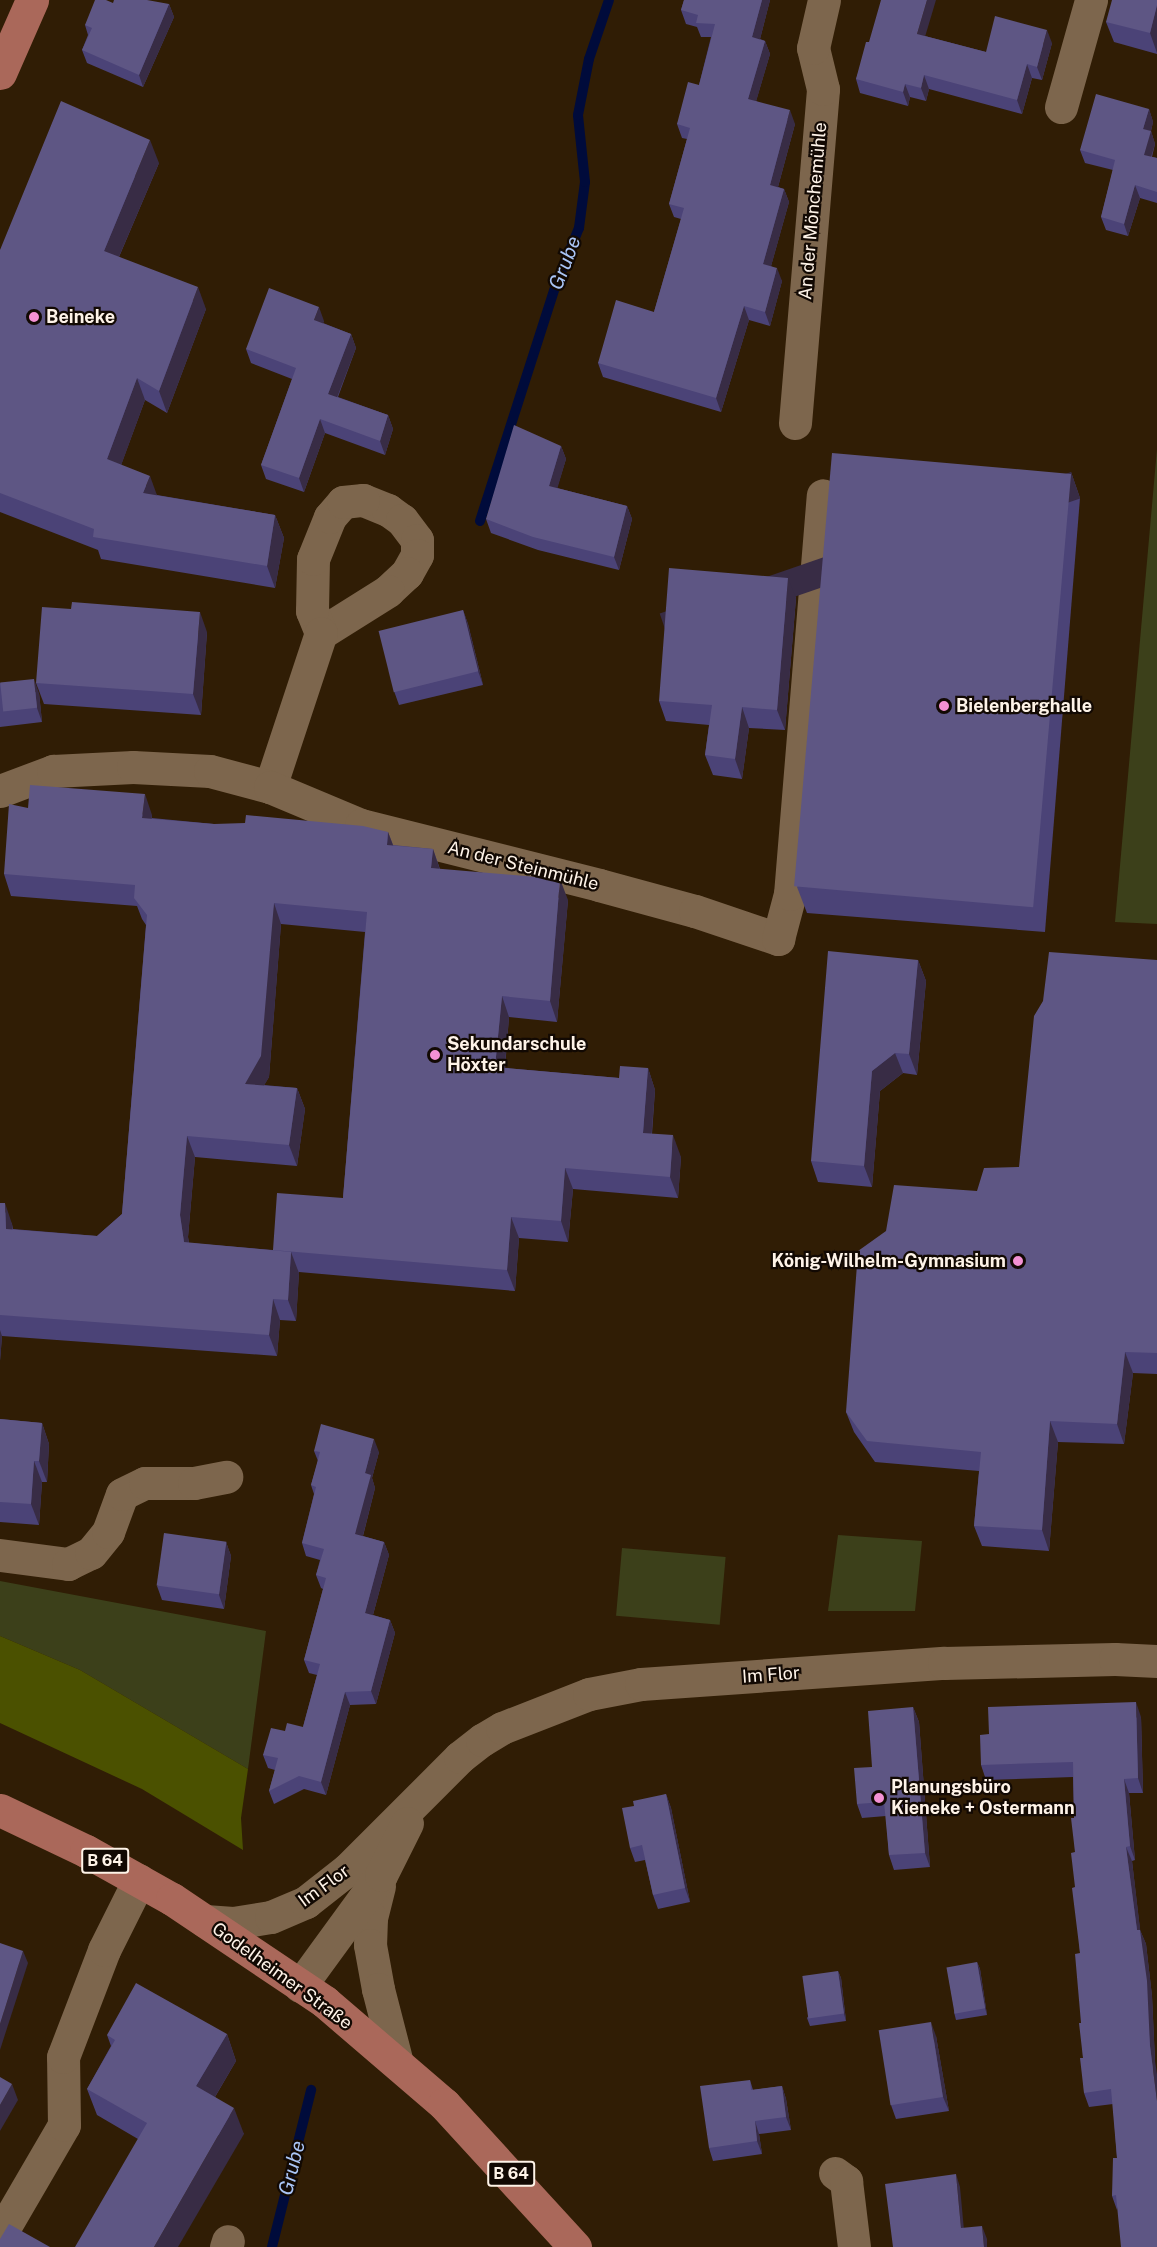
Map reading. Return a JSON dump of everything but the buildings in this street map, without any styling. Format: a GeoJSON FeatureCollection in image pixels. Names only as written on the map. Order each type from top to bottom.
{"type":"FeatureCollection","features":[{"type":"Feature","properties":{"kind":"main road"},"geometry":{"type":"LineString","coordinates":[[0,73],[32,0]]}},
{"type":"Feature","properties":{"kind":"main road","name":"Godelheimer Straße"},"geometry":{"type":"LineString","coordinates":[[0,1810],[139,1880],[205,1921],[325,2002],[430,2092],[505,2168],[575,2247]]}},
{"type":"Feature","properties":{"kind":"street","name":"An der Mönchemühle"},"geometry":{"type":"LineString","coordinates":[[795,423],[823,89],[813,48],[824,0]]}},
{"type":"Feature","properties":{"kind":"street"},"geometry":{"type":"LineString","coordinates":[[1061,107],[1091,0]]}},
{"type":"Feature","properties":{"kind":"street","name":"An der Steinmühle"},"geometry":{"type":"LineString","coordinates":[[0,791],[53,771],[133,767],[210,771],[270,787],[361,825],[695,911],[778,939],[789,894],[823,495]]}},
{"type":"Feature","properties":{"kind":"street"},"geometry":{"type":"LineString","coordinates":[[270,787],[321,633]]}},
{"type":"Feature","properties":{"kind":"street"},"geometry":{"type":"LineString","coordinates":[[0,1555],[68,1564],[91,1553],[108,1532],[122,1494],[145,1483],[194,1483],[226,1477]]}},
{"type":"Feature","properties":{"kind":"street","name":"Im Flor"},"geometry":{"type":"LineString","coordinates":[[205,1921],[233,1923],[271,1917],[306,1902],[348,1869],[460,1757],[482,1740],[502,1728],[589,1694],[640,1684],[944,1663],[1115,1659],[1157,1661]]}},
{"type":"Feature","properties":{"kind":"street","name":"Im Flor"},"geometry":{"type":"LineString","coordinates":[[300,1986],[381,1875],[418,1800]]}},
{"type":"Feature","properties":{"kind":"street","name":"Im Flor"},"geometry":{"type":"LineString","coordinates":[[381,1875],[371,1917],[370,1945],[378,1989],[397,2063]]}},
{"type":"Feature","properties":{"kind":"street"},"geometry":{"type":"LineString","coordinates":[[0,2235],[64,2125],[63,2057],[104,1950],[139,1880]]}},
{"type":"Feature","properties":{"kind":"street"},"geometry":{"type":"LineString","coordinates":[[835,2174],[846,2181],[855,2247]]}},
{"type":"Feature","properties":{"kind":"green space"},"geometry":{"type":"Polygon","coordinates":[[[1157,449],[1157,924],[1115,922],[1157,449]]]}},
{"type":"Feature","properties":{"kind":"green space"},"geometry":{"type":"Polygon","coordinates":[[[838,1535],[922,1541],[915,1611],[828,1611],[838,1535]]]}},
{"type":"Feature","properties":{"kind":"green space"},"geometry":{"type":"Polygon","coordinates":[[[622,1548],[726,1557],[720,1625],[616,1616],[622,1548]]]}},
{"type":"Feature","properties":{"kind":"green space"},"geometry":{"type":"Polygon","coordinates":[[[0,1581],[266,1631],[248,1769],[80,1670],[0,1636],[0,1581]]]}},
{"type":"Feature","properties":{"kind":"green space"},"geometry":{"type":"Polygon","coordinates":[[[0,1636],[80,1670],[248,1769],[241,1818],[243,1850],[142,1789],[0,1723],[0,1636]]]}},
{"type":"Feature","properties":{"kind":"waterway","name":"Grube"},"geometry":{"type":"LineString","coordinates":[[480,521],[555,287],[579,228],[585,182],[578,115],[589,59],[609,0]]}},
{"type":"Feature","properties":{"kind":"waterway","name":"Grube"},"geometry":{"type":"LineString","coordinates":[[272,2247],[311,2090]]}},
{"type":"Feature","properties":{"kind":"place","name":"Beineke"},"geometry":{"type":"Point","coordinates":[34,317]}},
{"type":"Feature","properties":{"kind":"place","name":"Bielenberghalle"},"geometry":{"type":"Point","coordinates":[944,706]}},
{"type":"Feature","properties":{"kind":"place","name":"Sekundarschule Höxter"},"geometry":{"type":"Point","coordinates":[435,1055]}},
{"type":"Feature","properties":{"kind":"place","name":"König-Wilhelm-Gymnasium"},"geometry":{"type":"Point","coordinates":[1018,1261]}},
{"type":"Feature","properties":{"kind":"place","name":"Planungsbüro Kieneke + Ostermann"},"geometry":{"type":"Point","coordinates":[879,1798]}}]}
